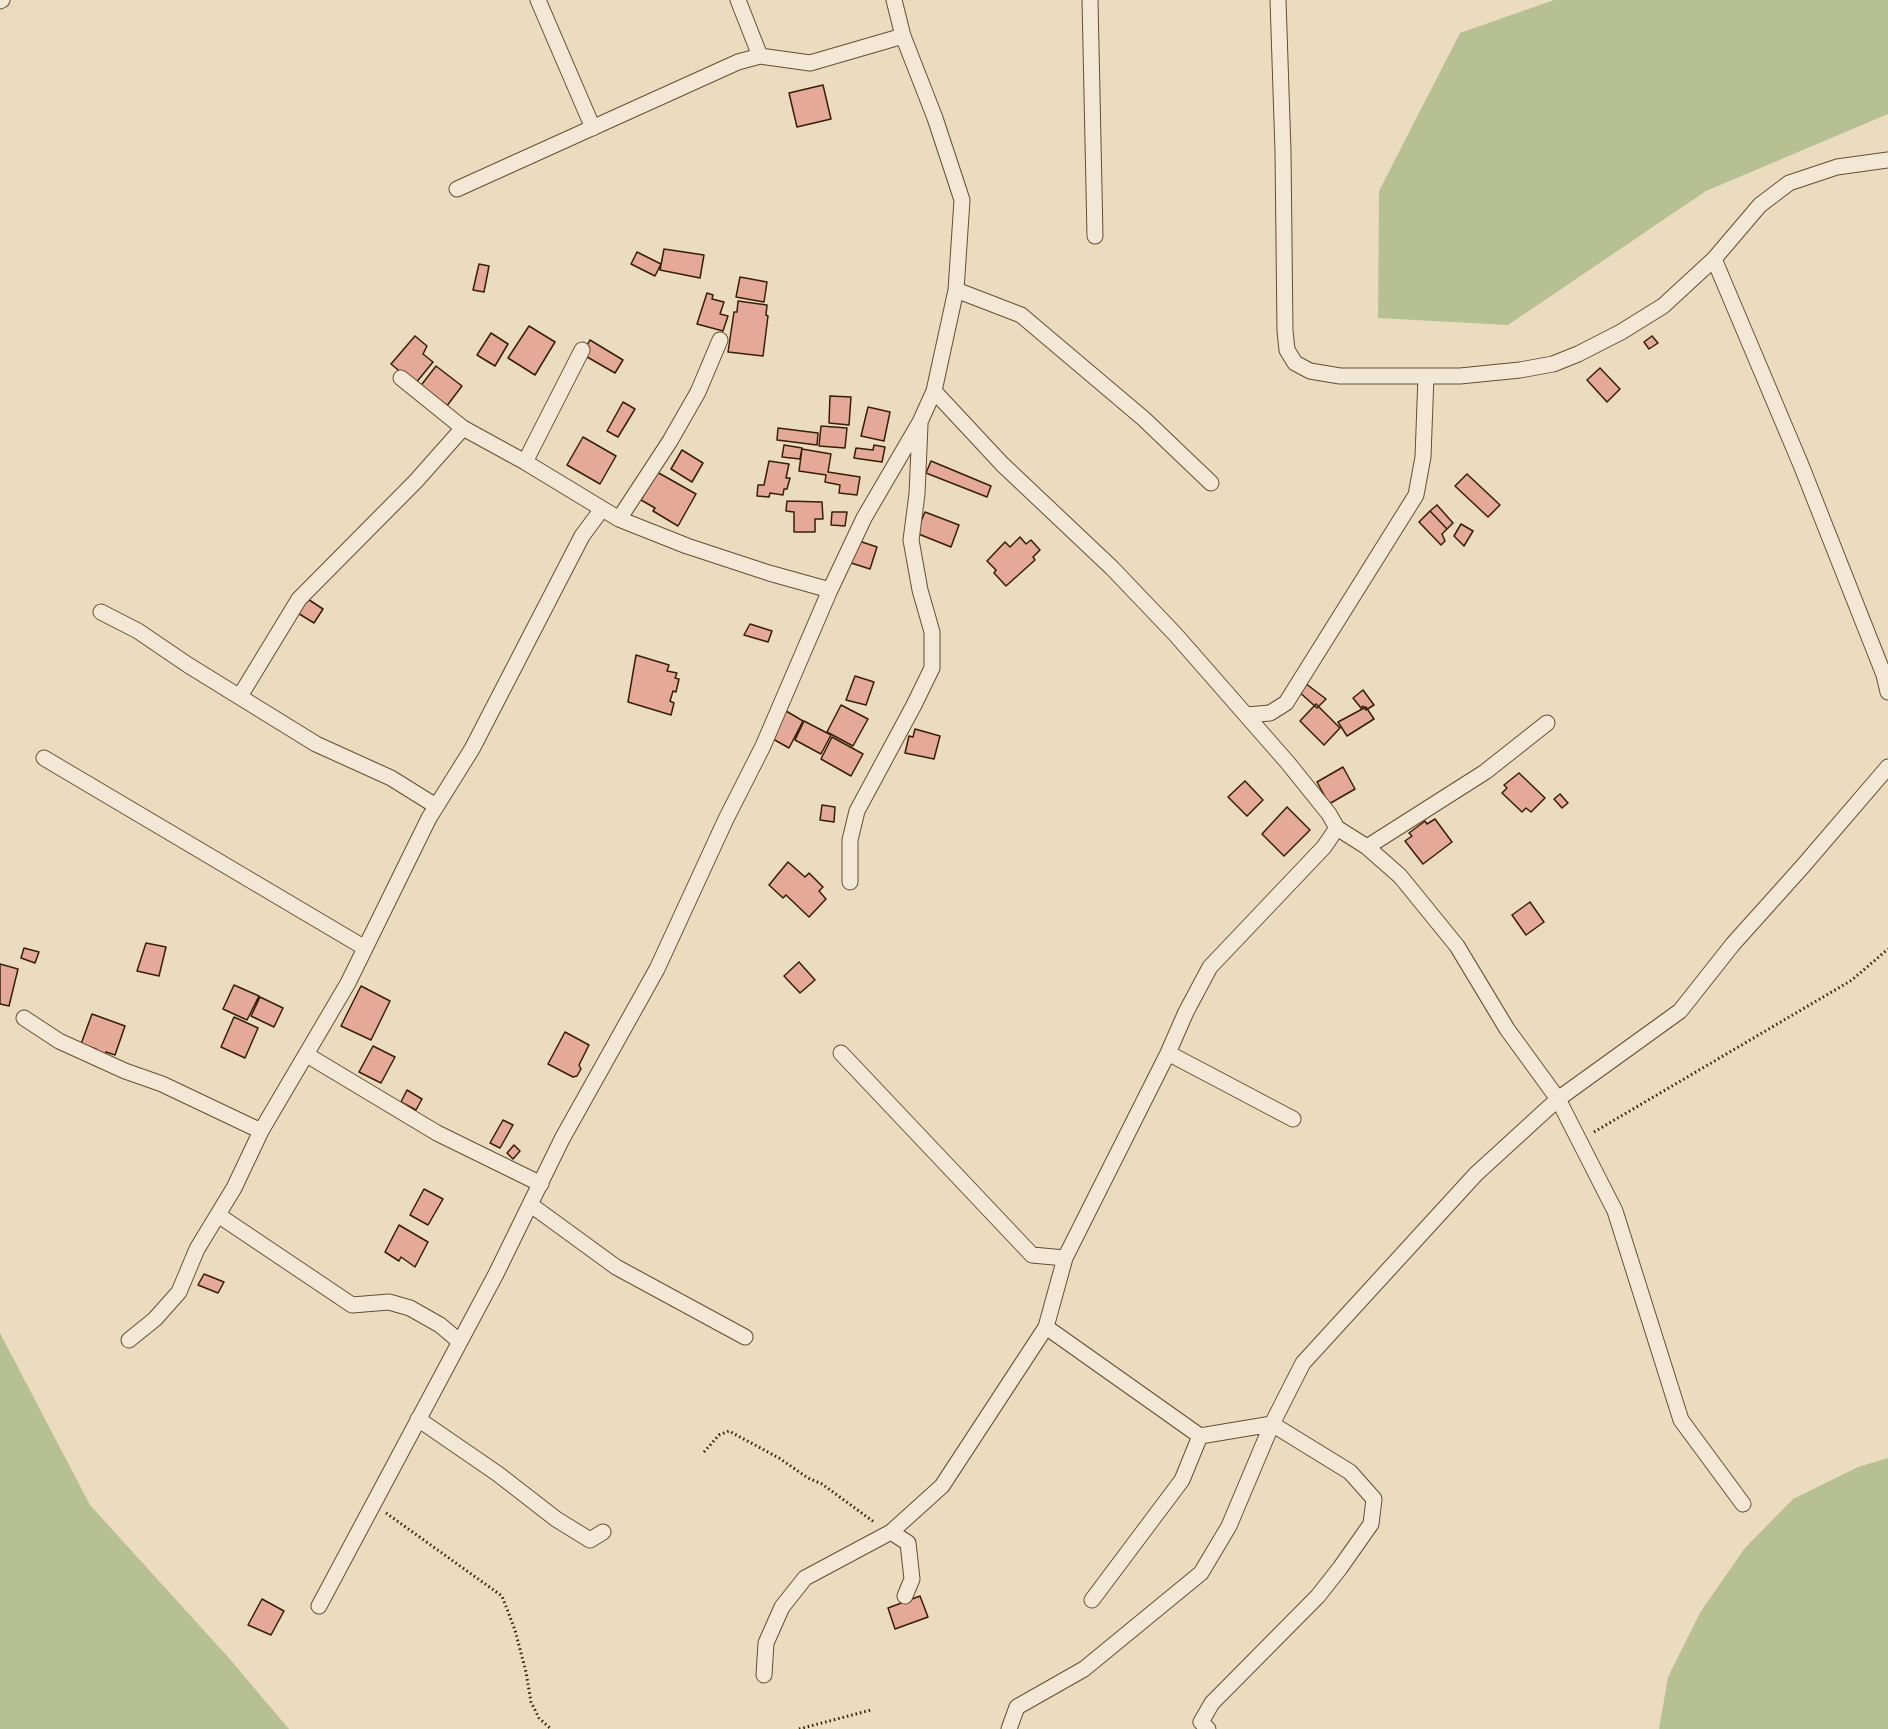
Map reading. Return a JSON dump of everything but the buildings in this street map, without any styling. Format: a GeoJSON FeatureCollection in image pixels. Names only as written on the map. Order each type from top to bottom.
{"type":"FeatureCollection","features":[{"type":"Feature","properties":{"kind":"street"},"geometry":{"type":"LineString","coordinates":[[538,0],[593,128]]}},
{"type":"Feature","properties":{"kind":"street"},"geometry":{"type":"LineString","coordinates":[[738,0],[760,56]]}},
{"type":"Feature","properties":{"kind":"street"},"geometry":{"type":"LineString","coordinates":[[319,1606],[372,1503],[496,1275],[562,1139],[657,969],[721,830],[763,746],[830,590],[864,518],[920,422],[934,391],[956,290],[962,200],[935,118],[903,36],[894,0]]}},
{"type":"Feature","properties":{"kind":"street"},"geometry":{"type":"LineString","coordinates":[[1090,0],[1095,236]]}},
{"type":"Feature","properties":{"kind":"street"},"geometry":{"type":"LineString","coordinates":[[1278,0],[1283,151],[1285,331],[1287,350],[1295,363],[1310,371],[1340,376],[1460,376],[1553,364],[1621,332],[1663,306],[1714,259],[1760,205],[1789,183],[1837,167],[1888,160]]}},
{"type":"Feature","properties":{"kind":"street"},"geometry":{"type":"LineString","coordinates":[[457,189],[738,62],[760,56],[810,63],[903,36]]}},
{"type":"Feature","properties":{"kind":"street"},"geometry":{"type":"LineString","coordinates":[[1714,259],[1801,465],[1884,675],[1888,692]]}},
{"type":"Feature","properties":{"kind":"street"},"geometry":{"type":"LineString","coordinates":[[956,290],[1021,315],[1144,419],[1211,483]]}},
{"type":"Feature","properties":{"kind":"street"},"geometry":{"type":"LineString","coordinates":[[619,519],[698,392],[720,340]]}},
{"type":"Feature","properties":{"kind":"street"},"geometry":{"type":"LineString","coordinates":[[525,462],[582,350]]}},
{"type":"Feature","properties":{"kind":"street"},"geometry":{"type":"LineString","coordinates":[[1246,715],[1270,713],[1286,703],[1416,495],[1423,457],[1426,376]]}},
{"type":"Feature","properties":{"kind":"street"},"geometry":{"type":"LineString","coordinates":[[401,378],[463,428],[525,462],[619,519],[698,550],[830,590]]}},
{"type":"Feature","properties":{"kind":"street"},"geometry":{"type":"LineString","coordinates":[[934,391],[1002,464],[1112,568],[1175,634],[1322,805],[1337,828],[1368,847],[1400,876],[1457,946],[1508,1029],[1558,1099],[1615,1211],[1681,1420],[1743,1504]]}},
{"type":"Feature","properties":{"kind":"street"},"geometry":{"type":"LineString","coordinates":[[850,882],[850,840],[857,811],[932,668],[932,632],[920,590],[911,540],[917,494],[920,422]]}},
{"type":"Feature","properties":{"kind":"street"},"geometry":{"type":"LineString","coordinates":[[240,696],[299,599],[416,481],[463,428]]}},
{"type":"Feature","properties":{"kind":"street"},"geometry":{"type":"LineString","coordinates":[[129,1340],[155,1319],[179,1292],[197,1250],[234,1188],[261,1131],[348,983],[436,806],[472,749],[582,536],[602,509]]}},
{"type":"Feature","properties":{"kind":"street"},"geometry":{"type":"LineString","coordinates":[[101,612],[138,631],[188,665],[316,744],[391,778],[436,806]]}},
{"type":"Feature","properties":{"kind":"street"},"geometry":{"type":"LineString","coordinates":[[1368,847],[1485,772],[1547,723]]}},
{"type":"Feature","properties":{"kind":"street"},"geometry":{"type":"LineString","coordinates":[[44,758],[365,948]]}},
{"type":"Feature","properties":{"kind":"street"},"geometry":{"type":"LineString","coordinates":[[1009,1729],[1017,1707],[1084,1669],[1201,1573],[1229,1526],[1272,1424],[1303,1363],[1476,1174],[1558,1099],[1680,1011],[1733,944],[1888,767]]}},
{"type":"Feature","properties":{"kind":"street"},"geometry":{"type":"LineString","coordinates":[[764,1675],[765,1643],[782,1607],[805,1578],[891,1532],[942,1486],[1046,1327],[1065,1258],[1210,967],[1324,846],[1337,828]]}},
{"type":"Feature","properties":{"kind":"street"},"geometry":{"type":"LineString","coordinates":[[24,1018],[59,1041],[125,1071],[162,1084],[261,1131]]}},
{"type":"Feature","properties":{"kind":"street"},"geometry":{"type":"LineString","coordinates":[[841,1053],[1032,1255],[1065,1258]]}},
{"type":"Feature","properties":{"kind":"street"},"geometry":{"type":"LineString","coordinates":[[1168,1053],[1293,1119]]}},
{"type":"Feature","properties":{"kind":"street"},"geometry":{"type":"LineString","coordinates":[[307,1055],[437,1132],[541,1184]]}},
{"type":"Feature","properties":{"kind":"street"},"geometry":{"type":"LineString","coordinates":[[531,1205],[616,1267],[745,1337]]}},
{"type":"Feature","properties":{"kind":"street"},"geometry":{"type":"LineString","coordinates":[[218,1215],[352,1305],[389,1302],[410,1308],[440,1325],[459,1341]]}},
{"type":"Feature","properties":{"kind":"street"},"geometry":{"type":"LineString","coordinates":[[1046,1327],[1200,1436],[1272,1424],[1350,1472],[1374,1499],[1371,1524],[1340,1568],[1318,1596],[1212,1703],[1201,1722],[1208,1729]]}},
{"type":"Feature","properties":{"kind":"street"},"geometry":{"type":"LineString","coordinates":[[418,1419],[498,1474],[556,1519],[590,1540],[603,1532]]}},
{"type":"Feature","properties":{"kind":"street"},"geometry":{"type":"LineString","coordinates":[[1092,1600],[1182,1480],[1200,1436]]}},
{"type":"Feature","properties":{"kind":"street"},"geometry":{"type":"LineString","coordinates":[[891,1532],[908,1544],[912,1580],[905,1596]]}},
{"type":"Feature","properties":{"kind":"path"},"geometry":{"type":"LineString","coordinates":[[1579,1141],[1852,980],[1888,949]]}},
{"type":"Feature","properties":{"kind":"path"},"geometry":{"type":"LineString","coordinates":[[704,1452],[719,1435],[729,1431],[822,1484],[863,1516],[891,1532]]}},
{"type":"Feature","properties":{"kind":"path"},"geometry":{"type":"LineString","coordinates":[[372,1503],[502,1596],[515,1630],[531,1702],[539,1718],[551,1729]]}},
{"type":"Feature","properties":{"kind":"path"},"geometry":{"type":"LineString","coordinates":[[799,1729],[871,1710]]}},
{"type":"Feature","properties":{"kind":"green space"},"geometry":{"type":"Polygon","coordinates":[[[1554,0],[1888,0],[1888,114],[1706,191],[1508,325],[1378,318],[1379,191],[1460,33],[1554,0]]]}},
{"type":"Feature","properties":{"kind":"green space"},"geometry":{"type":"Polygon","coordinates":[[[0,1333],[90,1505],[228,1657],[289,1729],[0,1729],[0,1333]]]}},
{"type":"Feature","properties":{"kind":"green space"},"geometry":{"type":"Polygon","coordinates":[[[1888,1458],[1888,1729],[1659,1729],[1668,1677],[1701,1611],[1745,1548],[1793,1499],[1858,1467],[1888,1458]]]}}]}
